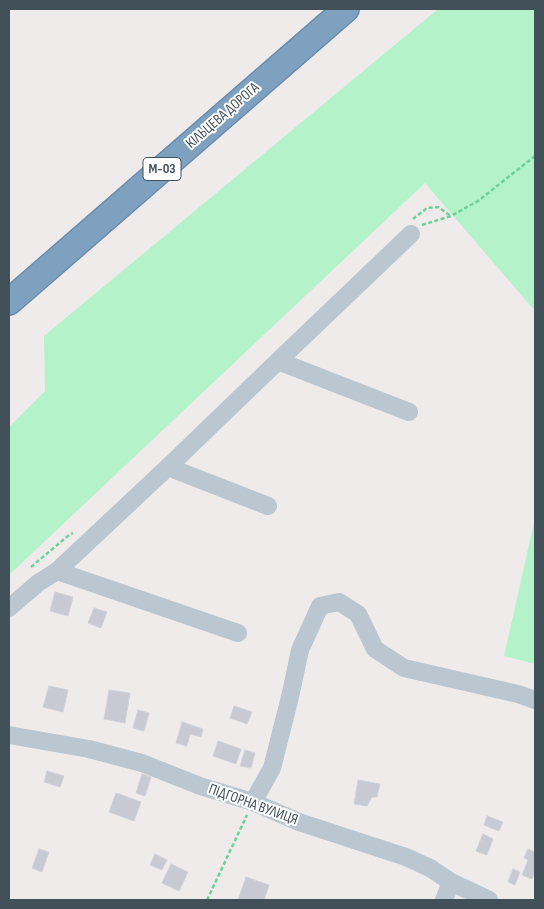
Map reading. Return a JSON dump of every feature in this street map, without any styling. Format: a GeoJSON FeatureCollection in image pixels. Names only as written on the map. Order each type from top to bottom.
{"type":"FeatureCollection","features":[{"type":"Feature","properties":{"kind":"highway","name":"КІЛЬЦЕВА ДОРОГА"},"geometry":{"type":"LineString","coordinates":[[9,302],[346,9]]}},
{"type":"Feature","properties":{"kind":"street"},"geometry":{"type":"LineString","coordinates":[[9,608],[38,583],[57,571],[411,234]]}},
{"type":"Feature","properties":{"kind":"street"},"geometry":{"type":"LineString","coordinates":[[278,361],[409,412]]}},
{"type":"Feature","properties":{"kind":"street"},"geometry":{"type":"LineString","coordinates":[[168,467],[268,506]]}},
{"type":"Feature","properties":{"kind":"street"},"geometry":{"type":"LineString","coordinates":[[57,571],[238,633]]}},
{"type":"Feature","properties":{"kind":"street"},"geometry":{"type":"LineString","coordinates":[[253,802],[272,768],[300,650],[320,606],[339,602],[358,614],[375,649],[404,668],[518,694],[535,700]]}},
{"type":"Feature","properties":{"kind":"street","name":"ПІДГОРНА ВУЛИЦЯ"},"geometry":{"type":"LineString","coordinates":[[9,735],[89,749],[142,763],[200,786],[253,802],[299,822],[406,857],[489,900]]}},
{"type":"Feature","properties":{"kind":"street"},"geometry":{"type":"LineString","coordinates":[[444,900],[452,882]]}},
{"type":"Feature","properties":{"kind":"path"},"geometry":{"type":"LineString","coordinates":[[411,234],[423,224],[451,216],[478,201],[535,156]]}},
{"type":"Feature","properties":{"kind":"path"},"geometry":{"type":"LineString","coordinates":[[207,900],[253,802]]}},
{"type":"Feature","properties":{"kind":"green space"},"geometry":{"type":"Polygon","coordinates":[[[438,9],[535,9],[535,311],[425,183],[9,575],[9,427],[45,391],[44,336],[438,9]]]}},
{"type":"Feature","properties":{"kind":"green space"},"geometry":{"type":"Polygon","coordinates":[[[535,518],[535,664],[504,656],[535,518]]]}},
{"type":"Feature","properties":{"kind":"building"},"geometry":{"type":"Polygon","coordinates":[[[55,592],[73,597],[68,616],[50,611],[55,592]]]}},
{"type":"Feature","properties":{"kind":"building"},"geometry":{"type":"Polygon","coordinates":[[[94,608],[107,612],[101,628],[88,623],[94,608]]]}},
{"type":"Feature","properties":{"kind":"building"},"geometry":{"type":"Polygon","coordinates":[[[49,686],[68,690],[63,712],[43,707],[49,686]]]}},
{"type":"Feature","properties":{"kind":"building"},"geometry":{"type":"Polygon","coordinates":[[[109,690],[130,693],[125,723],[104,719],[109,690]]]}},
{"type":"Feature","properties":{"kind":"building"},"geometry":{"type":"Polygon","coordinates":[[[234,706],[252,712],[247,724],[230,718],[234,706]]]}},
{"type":"Feature","properties":{"kind":"building"},"geometry":{"type":"Polygon","coordinates":[[[138,710],[149,713],[144,731],[133,728],[138,710]]]}},
{"type":"Feature","properties":{"kind":"building"},"geometry":{"type":"Polygon","coordinates":[[[182,722],[203,729],[201,737],[190,734],[187,746],[176,743],[182,722]]]}},
{"type":"Feature","properties":{"kind":"building"},"geometry":{"type":"Polygon","coordinates":[[[218,741],[241,749],[236,764],[213,756],[218,741]]]}},
{"type":"Feature","properties":{"kind":"building"},"geometry":{"type":"Polygon","coordinates":[[[245,750],[255,753],[251,768],[240,766],[245,750]]]}},
{"type":"Feature","properties":{"kind":"building"},"geometry":{"type":"Polygon","coordinates":[[[47,771],[64,776],[60,787],[44,782],[47,771]]]}},
{"type":"Feature","properties":{"kind":"building"},"geometry":{"type":"Polygon","coordinates":[[[142,774],[151,777],[145,796],[136,793],[142,774]]]}},
{"type":"Feature","properties":{"kind":"building"},"geometry":{"type":"Polygon","coordinates":[[[358,780],[380,784],[377,797],[372,797],[367,806],[354,804],[358,780]]]}},
{"type":"Feature","properties":{"kind":"building"},"geometry":{"type":"Polygon","coordinates":[[[116,793],[141,802],[134,821],[109,812],[116,793]]]}},
{"type":"Feature","properties":{"kind":"building"},"geometry":{"type":"Polygon","coordinates":[[[487,816],[503,822],[499,831],[484,825],[487,816]]]}},
{"type":"Feature","properties":{"kind":"building"},"geometry":{"type":"Polygon","coordinates":[[[483,834],[493,839],[487,855],[476,851],[483,834]]]}},
{"type":"Feature","properties":{"kind":"building"},"geometry":{"type":"Polygon","coordinates":[[[39,849],[49,852],[42,872],[32,868],[39,849]]]}},
{"type":"Feature","properties":{"kind":"building"},"geometry":{"type":"Polygon","coordinates":[[[528,849],[535,852],[535,872],[532,879],[522,875],[528,860],[524,858],[528,849]]]}},
{"type":"Feature","properties":{"kind":"building"},"geometry":{"type":"Polygon","coordinates":[[[155,854],[167,860],[162,870],[150,865],[155,854]]]}},
{"type":"Feature","properties":{"kind":"building"},"geometry":{"type":"Polygon","coordinates":[[[171,864],[188,872],[179,891],[162,883],[171,864]]]}},
{"type":"Feature","properties":{"kind":"building"},"geometry":{"type":"Polygon","coordinates":[[[513,869],[520,872],[515,885],[508,882],[513,869]]]}},
{"type":"Feature","properties":{"kind":"building"},"geometry":{"type":"Polygon","coordinates":[[[246,877],[269,885],[264,900],[238,900],[246,877]]]}}]}
